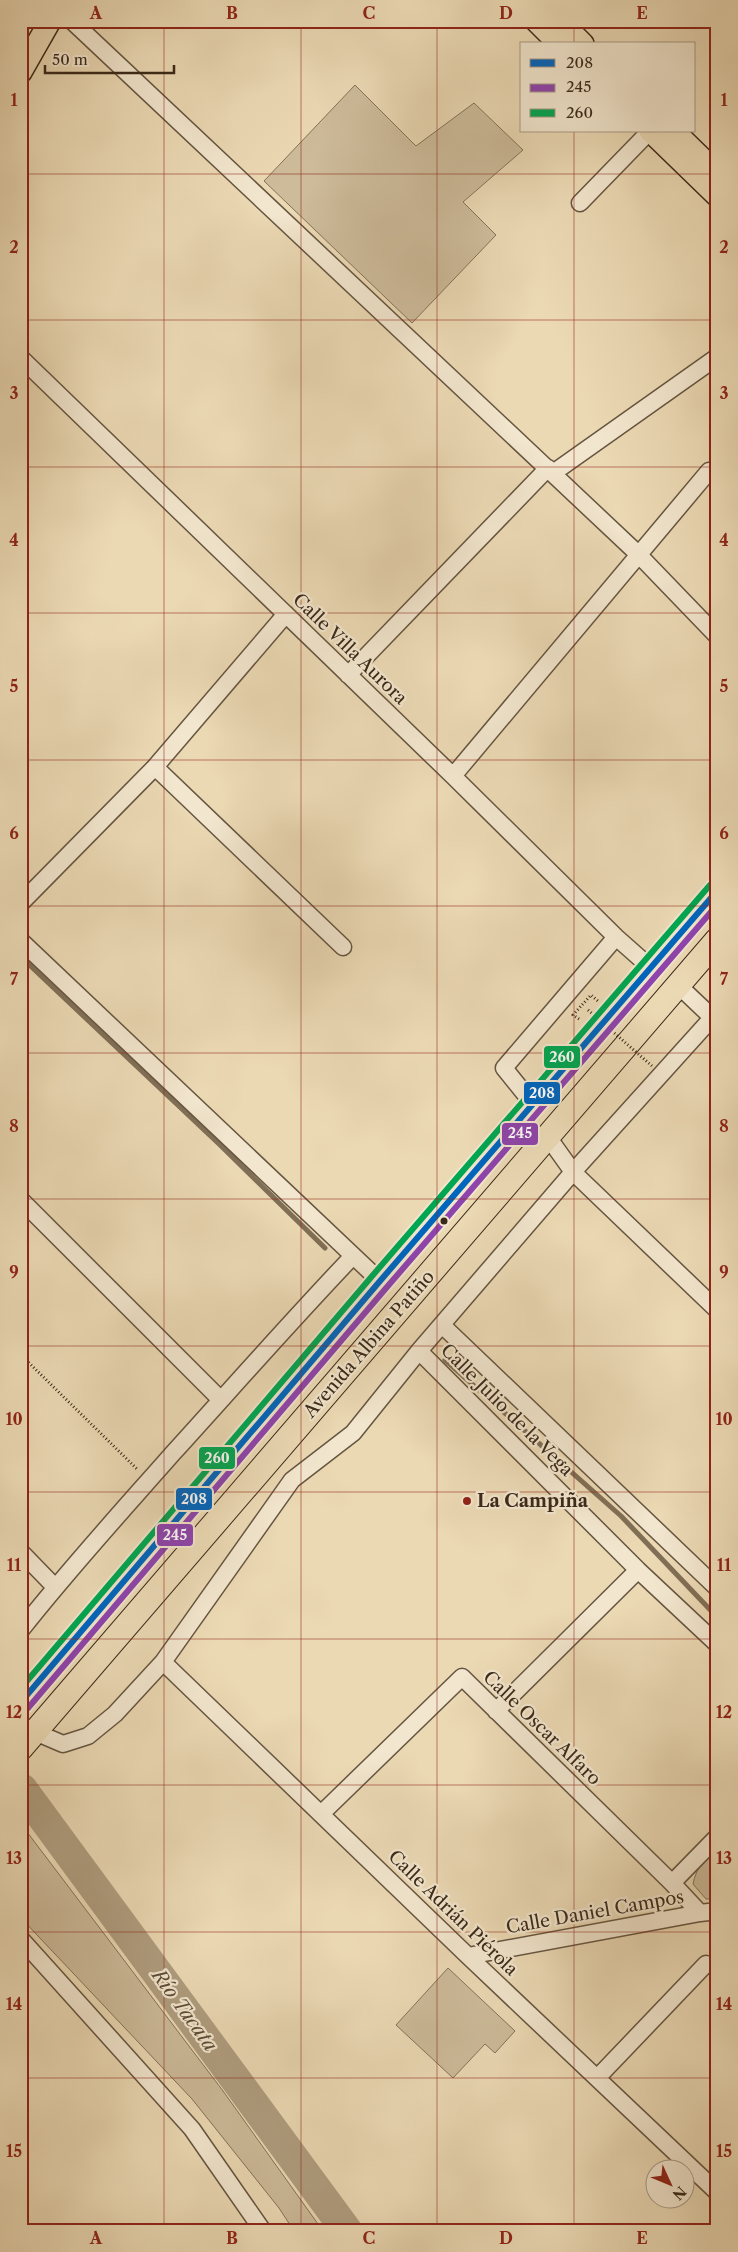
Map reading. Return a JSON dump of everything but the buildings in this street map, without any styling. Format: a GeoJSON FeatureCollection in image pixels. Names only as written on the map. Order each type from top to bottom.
{"type":"FeatureCollection","features":[{"type":"Feature","properties":{"kind":"highway","name":"Avenida Albina Patiño"},"geometry":{"type":"LineString","coordinates":[[21,1702],[380,1281],[717,892]]}},
{"type":"Feature","properties":{"kind":"highway","name":"Avenida Albina Patiño"},"geometry":{"type":"LineString","coordinates":[[28,1740],[717,940]]}},
{"type":"Feature","properties":{"kind":"main road"},"geometry":{"type":"LineString","coordinates":[[21,72],[50,21]]}},
{"type":"Feature","properties":{"kind":"main road"},"geometry":{"type":"LineString","coordinates":[[536,21],[557,42]]}},
{"type":"Feature","properties":{"kind":"main road"},"geometry":{"type":"LineString","coordinates":[[560,21],[581,42]]}},
{"type":"Feature","properties":{"kind":"main road"},"geometry":{"type":"LineString","coordinates":[[651,132],[717,196]]}},
{"type":"Feature","properties":{"kind":"main road"},"geometry":{"type":"LineString","coordinates":[[675,132],[717,173]]}},
{"type":"Feature","properties":{"kind":"street"},"geometry":{"type":"LineString","coordinates":[[72,21],[638,554],[717,636]]}},
{"type":"Feature","properties":{"kind":"street"},"geometry":{"type":"LineString","coordinates":[[580,202],[649,132]]}},
{"type":"Feature","properties":{"kind":"street"},"geometry":{"type":"LineString","coordinates":[[348,675],[550,471],[717,357]]}},
{"type":"Feature","properties":{"kind":"street","name":"Calle Villa Aurora"},"geometry":{"type":"LineString","coordinates":[[21,358],[616,937],[651,968]]}},
{"type":"Feature","properties":{"kind":"street"},"geometry":{"type":"LineString","coordinates":[[452,776],[710,471]]}},
{"type":"Feature","properties":{"kind":"street"},"geometry":{"type":"LineString","coordinates":[[21,903],[156,767],[286,614]]}},
{"type":"Feature","properties":{"kind":"street"},"geometry":{"type":"LineString","coordinates":[[156,767],[343,947]]}},
{"type":"Feature","properties":{"kind":"street"},"geometry":{"type":"LineString","coordinates":[[533,1104],[504,1068],[616,937]]}},
{"type":"Feature","properties":{"kind":"street"},"geometry":{"type":"LineString","coordinates":[[21,941],[352,1257],[380,1281]]}},
{"type":"Feature","properties":{"kind":"street"},"geometry":{"type":"LineString","coordinates":[[28,1740],[63,1744],[88,1736],[115,1714],[163,1662],[292,1480],[353,1433],[419,1351],[573,1172],[714,1020],[678,985]]}},
{"type":"Feature","properties":{"kind":"street"},"geometry":{"type":"LineString","coordinates":[[548,1137],[573,1172],[717,1310]]}},
{"type":"Feature","properties":{"kind":"street"},"geometry":{"type":"LineString","coordinates":[[21,1200],[221,1400]]}},
{"type":"Feature","properties":{"kind":"street"},"geometry":{"type":"LineString","coordinates":[[21,1630],[55,1587],[149,1480],[293,1319],[352,1257]]}},
{"type":"Feature","properties":{"kind":"street","name":"Calle Julio de la Vega"},"geometry":{"type":"LineString","coordinates":[[442,1325],[717,1588]]}},
{"type":"Feature","properties":{"kind":"street","name":"Calle Julio de la Vega"},"geometry":{"type":"LineString","coordinates":[[419,1351],[638,1570],[717,1644]]}},
{"type":"Feature","properties":{"kind":"street"},"geometry":{"type":"LineString","coordinates":[[21,1552],[55,1587]]}},
{"type":"Feature","properties":{"kind":"street"},"geometry":{"type":"LineString","coordinates":[[496,1711],[638,1570]]}},
{"type":"Feature","properties":{"kind":"street","name":"Calle Adrián Piérola"},"geometry":{"type":"LineString","coordinates":[[163,1662],[468,1956],[713,2182]]}},
{"type":"Feature","properties":{"kind":"street","name":"Calle Oscar Alfaro"},"geometry":{"type":"LineString","coordinates":[[322,1814],[462,1677],[700,1913]]}},
{"type":"Feature","properties":{"kind":"street"},"geometry":{"type":"LineString","coordinates":[[672,1884],[717,1837]]}},
{"type":"Feature","properties":{"kind":"street"},"geometry":{"type":"LineString","coordinates":[[700,1913],[717,1911]]}},
{"type":"Feature","properties":{"kind":"street","name":"Calle Daniel Campos"},"geometry":{"type":"LineString","coordinates":[[468,1956],[700,1913]]}},
{"type":"Feature","properties":{"kind":"street"},"geometry":{"type":"LineString","coordinates":[[21,1939],[192,2129],[263,2231]]}},
{"type":"Feature","properties":{"kind":"street"},"geometry":{"type":"LineString","coordinates":[[598,2077],[706,1964]]}},
{"type":"Feature","properties":{"kind":"path"},"geometry":{"type":"LineString","coordinates":[[591,995],[573,1016],[578,1020],[588,1010],[652,1066]]}},
{"type":"Feature","properties":{"kind":"path"},"geometry":{"type":"LineString","coordinates":[[21,1355],[149,1480]]}},
{"type":"Feature","properties":{"kind":"shaded area"},"geometry":{"type":"Polygon","coordinates":[[[355,85],[416,146],[474,103],[523,150],[463,202],[496,235],[412,323],[264,181],[355,85]]]}},
{"type":"Feature","properties":{"kind":"shaded area"},"geometry":{"type":"Polygon","coordinates":[[[21,1824],[223,2091],[323,2231],[294,2231],[279,2208],[192,2099],[21,1918],[21,1824]]]}},
{"type":"Feature","properties":{"kind":"shaded area"},"geometry":{"type":"Polygon","coordinates":[[[717,1847],[717,1899],[706,1899],[693,1884],[696,1873],[717,1847]]]}},
{"type":"Feature","properties":{"kind":"shaded area"},"geometry":{"type":"Polygon","coordinates":[[[448,1968],[515,2031],[495,2053],[485,2044],[453,2078],[396,2025],[448,1968]]]}},
{"type":"Feature","properties":{"kind":"waterway"},"geometry":{"type":"LineString","coordinates":[[21,957],[219,1144],[325,1248]]}},
{"type":"Feature","properties":{"kind":"waterway"},"geometry":{"type":"LineString","coordinates":[[445,1360],[621,1516],[717,1617]]}},
{"type":"Feature","properties":{"kind":"waterway","name":"Río Tacata"},"geometry":{"type":"LineString","coordinates":[[22,1789],[347,2231]]}},
{"type":"Feature","properties":{"kind":"transit line","name":"260"},"geometry":{"type":"LineString","coordinates":[[21,1688],[373,1275],[710,885]]}},
{"type":"Feature","properties":{"kind":"transit line","name":"208"},"geometry":{"type":"LineString","coordinates":[[21,1702],[380,1281],[717,891]]}},
{"type":"Feature","properties":{"kind":"transit line","name":"245"},"geometry":{"type":"LineString","coordinates":[[28,1708],[387,1287],[717,905]]}},
{"type":"Feature","properties":{"kind":"place","name":"La Campiña"},"geometry":{"type":"Point","coordinates":[467,1501]}}]}
